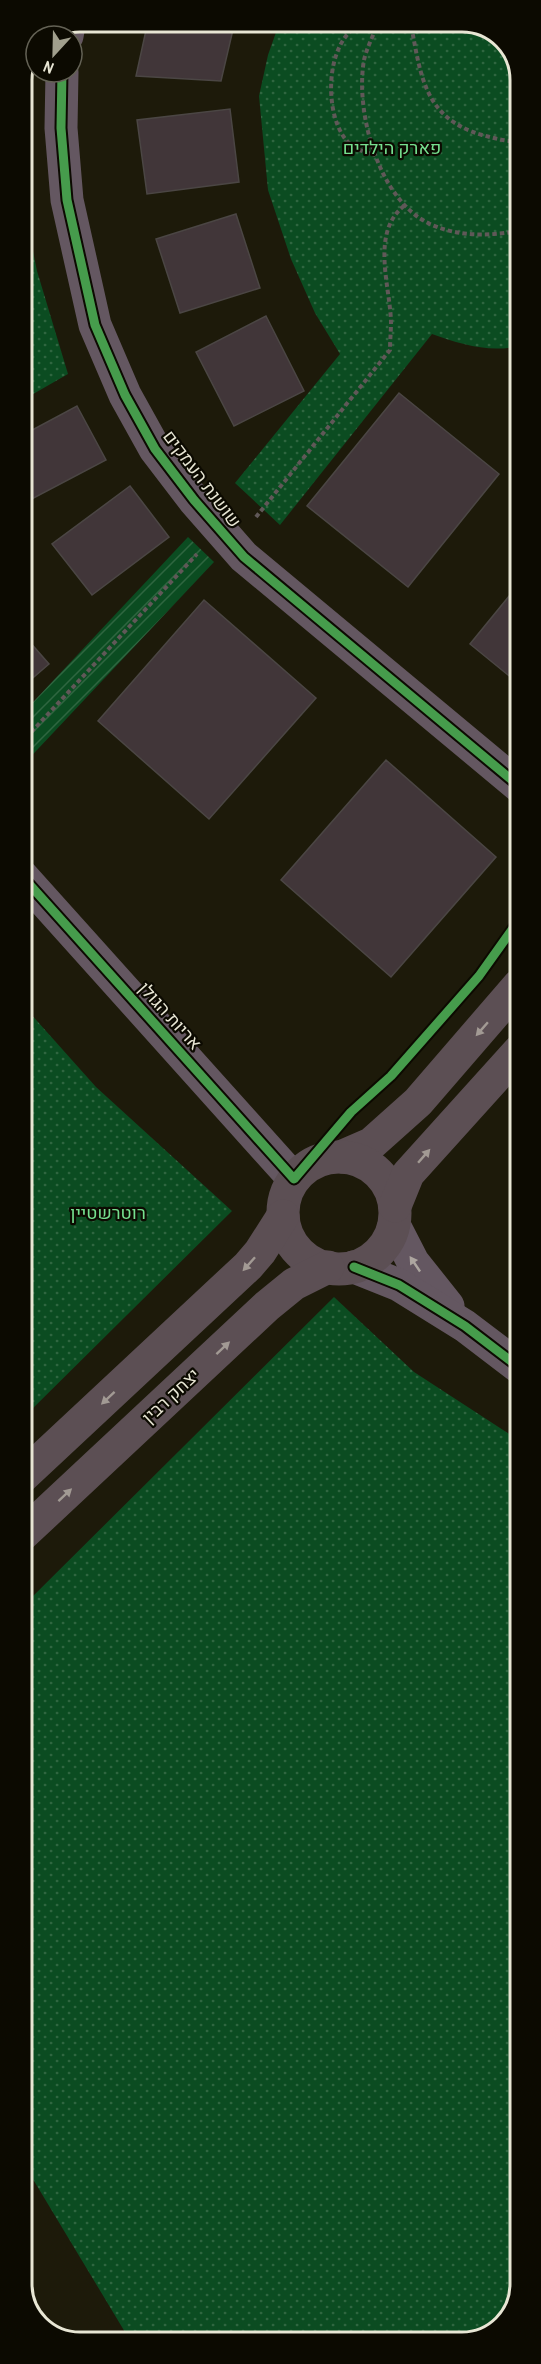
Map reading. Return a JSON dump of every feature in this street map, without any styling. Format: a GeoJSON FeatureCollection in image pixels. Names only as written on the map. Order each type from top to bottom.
{"type":"FeatureCollection","features":[{"type":"Feature","properties":{"kind":"main road"},"geometry":{"type":"LineString","coordinates":[[341,1157],[371,1144],[418,1102],[510,995]]}},
{"type":"Feature","properties":{"kind":"main road"},"geometry":{"type":"LineString","coordinates":[[395,1216],[389,1187],[377,1171],[360,1161],[341,1157],[321,1159],[294,1179],[285,1197],[283,1216],[287,1235],[299,1253],[315,1264],[341,1267],[372,1259],[387,1244],[408,1174],[510,1061]]}},
{"type":"Feature","properties":{"kind":"main road"},"geometry":{"type":"LineString","coordinates":[[32,1469],[248,1266],[260,1252],[283,1216]]}},
{"type":"Feature","properties":{"kind":"main road","name":"יצחק רבין"},"geometry":{"type":"LineString","coordinates":[[32,1526],[267,1306],[294,1284],[341,1267]]}},
{"type":"Feature","properties":{"kind":"street","name":"שושנת העמקים"},"geometry":{"type":"LineString","coordinates":[[62,84],[61,128],[67,200],[95,325],[125,394],[156,449],[226,538],[309,613],[510,779]]}},
{"type":"Feature","properties":{"kind":"street","name":"אריות הגולן"},"geometry":{"type":"LineString","coordinates":[[32,887],[294,1179]]}},
{"type":"Feature","properties":{"kind":"street"},"geometry":{"type":"LineString","coordinates":[[395,1216],[413,1262],[465,1326]]}},
{"type":"Feature","properties":{"kind":"street"},"geometry":{"type":"LineString","coordinates":[[341,1267],[399,1285],[465,1326],[510,1360]]}},
{"type":"Feature","properties":{"kind":"path"},"geometry":{"type":"LineString","coordinates":[[351,32],[344,39],[331,71],[330,89],[338,128],[347,141],[359,151],[375,155]]}},
{"type":"Feature","properties":{"kind":"path"},"geometry":{"type":"LineString","coordinates":[[376,32],[365,57],[362,84],[363,113],[375,155],[386,179],[405,205],[429,224],[459,233],[491,236],[510,233]]}},
{"type":"Feature","properties":{"kind":"path"},"geometry":{"type":"LineString","coordinates":[[412,32],[421,78],[440,112],[455,124],[473,132],[510,140]]}},
{"type":"Feature","properties":{"kind":"path"},"geometry":{"type":"LineString","coordinates":[[32,732],[226,538],[390,350],[391,322],[385,247],[391,220],[405,205]]}},
{"type":"Feature","properties":{"kind":"green space","name":"פארק הילדים"},"geometry":{"type":"Polygon","coordinates":[[[276,32],[471,32],[493,43],[500,50],[507,64],[510,79],[510,348],[486,348],[432,334],[280,525],[235,483],[340,354],[315,313],[291,259],[268,190],[259,96],[268,55],[276,32]]]}},
{"type":"Feature","properties":{"kind":"green space"},"geometry":{"type":"Polygon","coordinates":[[[32,246],[37,271],[68,374],[32,395],[32,246]]]}},
{"type":"Feature","properties":{"kind":"green space"},"geometry":{"type":"Polygon","coordinates":[[[188,537],[214,562],[32,755],[32,703],[188,537]]]}},
{"type":"Feature","properties":{"kind":"green space","name":"רוטרשטיין"},"geometry":{"type":"Polygon","coordinates":[[[32,1015],[96,1087],[232,1211],[32,1409],[32,1015]]]}},
{"type":"Feature","properties":{"kind":"green space"},"geometry":{"type":"Polygon","coordinates":[[[334,1297],[414,1372],[510,1434],[510,2285],[505,2306],[493,2321],[471,2332],[125,2332],[32,2178],[32,1597],[334,1297]]]}},
{"type":"Feature","properties":{"kind":"building"},"geometry":{"type":"Polygon","coordinates":[[[146,32],[232,32],[221,81],[136,76],[146,32]]]}},
{"type":"Feature","properties":{"kind":"building"},"geometry":{"type":"Polygon","coordinates":[[[230,109],[239,182],[147,194],[137,120],[230,109]]]}},
{"type":"Feature","properties":{"kind":"building"},"geometry":{"type":"Polygon","coordinates":[[[236,214],[260,288],[180,313],[156,239],[236,214]]]}},
{"type":"Feature","properties":{"kind":"building"},"geometry":{"type":"Polygon","coordinates":[[[266,316],[304,391],[234,426],[196,352],[266,316]]]}},
{"type":"Feature","properties":{"kind":"building"},"geometry":{"type":"Polygon","coordinates":[[[399,393],[499,474],[408,587],[307,506],[399,393]]]}},
{"type":"Feature","properties":{"kind":"building"},"geometry":{"type":"Polygon","coordinates":[[[77,406],[106,460],[32,499],[32,430],[77,406]]]}},
{"type":"Feature","properties":{"kind":"building"},"geometry":{"type":"Polygon","coordinates":[[[130,486],[169,537],[92,595],[52,544],[130,486]]]}},
{"type":"Feature","properties":{"kind":"building"},"geometry":{"type":"Polygon","coordinates":[[[510,595],[510,677],[470,644],[510,595]]]}},
{"type":"Feature","properties":{"kind":"building"},"geometry":{"type":"Polygon","coordinates":[[[204,600],[316,698],[209,819],[98,721],[204,600]]]}},
{"type":"Feature","properties":{"kind":"building"},"geometry":{"type":"Polygon","coordinates":[[[32,645],[49,664],[32,679],[32,645]]]}},
{"type":"Feature","properties":{"kind":"building"},"geometry":{"type":"Polygon","coordinates":[[[386,760],[496,857],[391,977],[281,880],[386,760]]]}},
{"type":"Feature","properties":{"kind":"cycle path"},"geometry":{"type":"LineString","coordinates":[[62,84],[61,128],[67,200],[95,325],[125,395],[155,449],[194,500],[244,557],[510,779]]}},
{"type":"Feature","properties":{"kind":"cycle path"},"geometry":{"type":"LineString","coordinates":[[32,887],[294,1179],[351,1112],[391,1076],[479,976],[510,933]]}},
{"type":"Feature","properties":{"kind":"cycle path"},"geometry":{"type":"LineString","coordinates":[[354,1267],[399,1285],[465,1326],[510,1360]]}}]}
